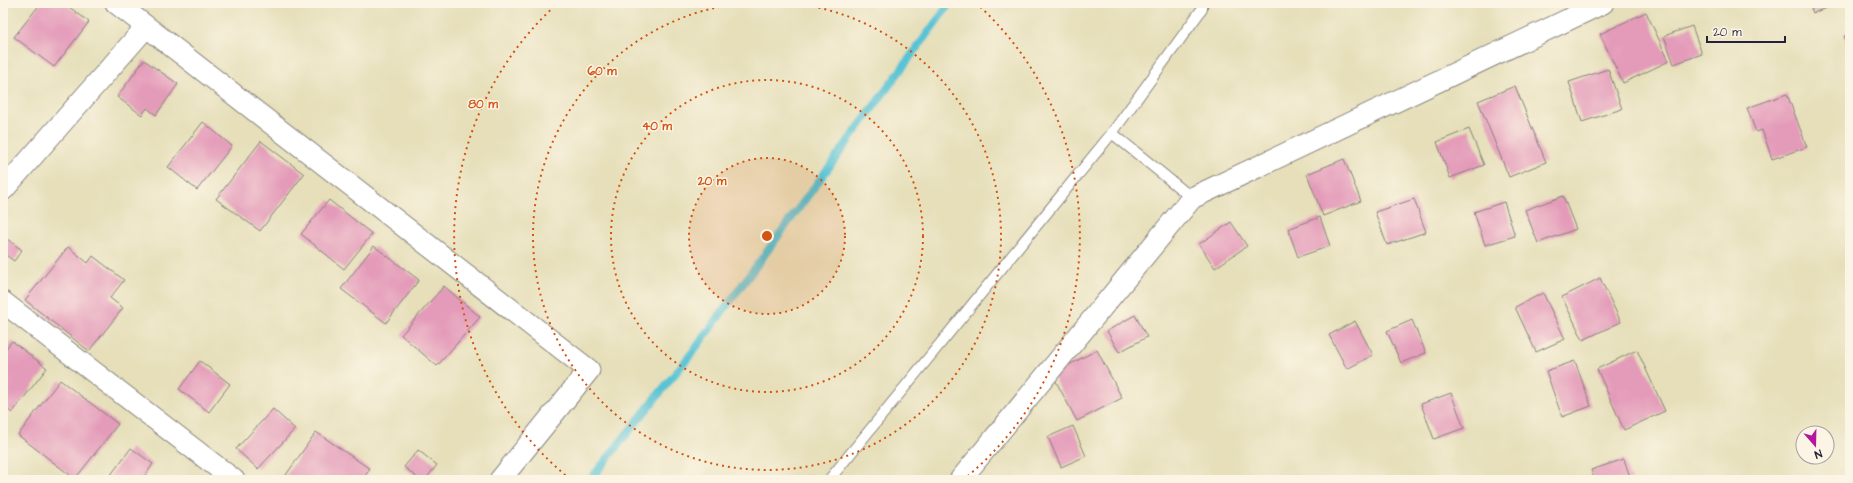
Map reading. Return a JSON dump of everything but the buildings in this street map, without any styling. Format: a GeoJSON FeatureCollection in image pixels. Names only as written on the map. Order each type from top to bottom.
{"type":"FeatureCollection","features":[{"type":"Feature","properties":{"kind":"street"},"geometry":{"type":"LineString","coordinates":[[116,3],[589,370],[500,480]]}},
{"type":"Feature","properties":{"kind":"street"},"geometry":{"type":"LineString","coordinates":[[960,480],[1192,198],[1603,3]]}},
{"type":"Feature","properties":{"kind":"street"},"geometry":{"type":"LineString","coordinates":[[3,190],[146,27]]}},
{"type":"Feature","properties":{"kind":"street"},"geometry":{"type":"LineString","coordinates":[[3,302],[234,480]]}},
{"type":"Feature","properties":{"kind":"lane"},"geometry":{"type":"LineString","coordinates":[[829,480],[1112,133],[1202,9],[1202,3]]}},
{"type":"Feature","properties":{"kind":"lane"},"geometry":{"type":"LineString","coordinates":[[1112,133],[1192,198]]}},
{"type":"Feature","properties":{"kind":"waterway"},"geometry":{"type":"LineString","coordinates":[[590,480],[695,349],[950,3]]}}]}
